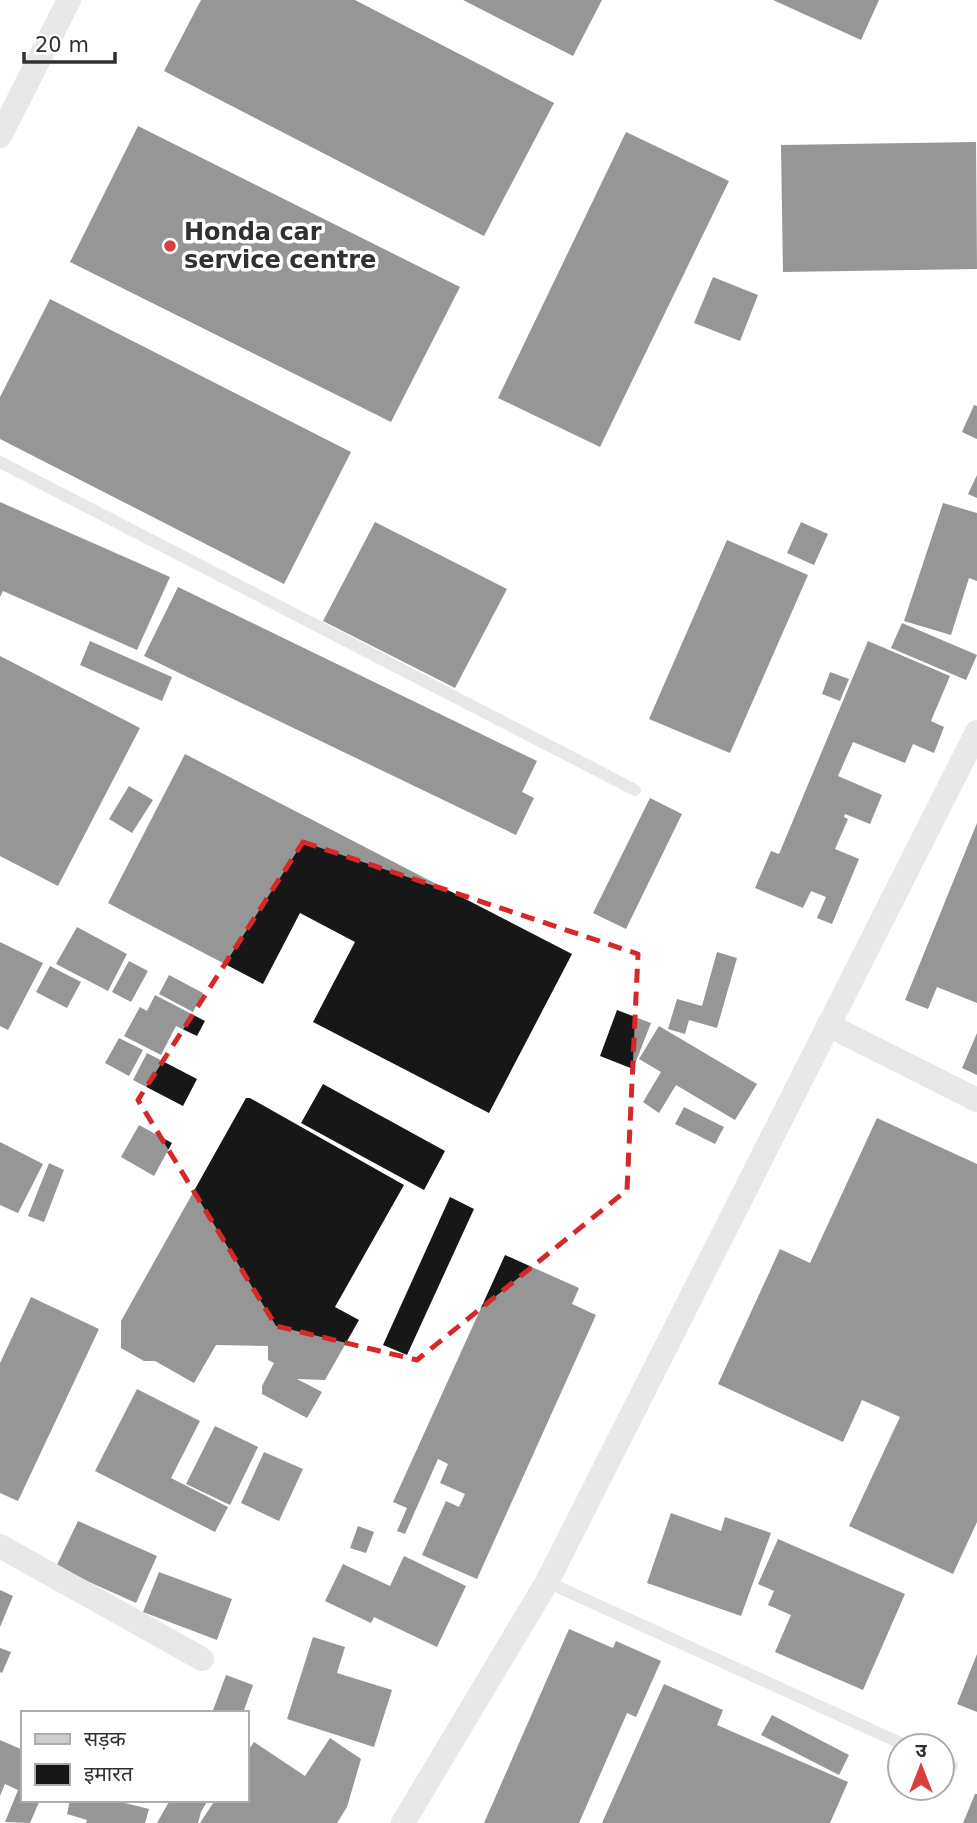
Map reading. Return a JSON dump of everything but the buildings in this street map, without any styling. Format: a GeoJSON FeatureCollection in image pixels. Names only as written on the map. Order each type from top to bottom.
{"type":"FeatureCollection","features":[{"type":"Feature","properties":{"kind":"street"},"geometry":{"type":"LineString","coordinates":[[0,136],[69,0]]}},
{"type":"Feature","properties":{"kind":"street"},"geometry":{"type":"LineString","coordinates":[[403,1823],[547,1582],[977,732]]}},
{"type":"Feature","properties":{"kind":"street"},"geometry":{"type":"LineString","coordinates":[[828,1025],[977,1100]]}},
{"type":"Feature","properties":{"kind":"street"},"geometry":{"type":"LineString","coordinates":[[0,1546],[202,1658]]}},
{"type":"Feature","properties":{"kind":"lane"},"geometry":{"type":"LineString","coordinates":[[0,462],[635,790]]}},
{"type":"Feature","properties":{"kind":"lane"},"geometry":{"type":"LineString","coordinates":[[547,1582],[886,1736]]}},
{"type":"Feature","properties":{"kind":"highlighted area"},"geometry":{"type":"Polygon","coordinates":[[[303,842],[638,954],[627,1190],[417,1360],[276,1326],[138,1100],[303,842]]]}},
{"type":"Feature","properties":{"kind":"place","name":"Honda car service centre"},"geometry":{"type":"Point","coordinates":[170,246]}}]}
